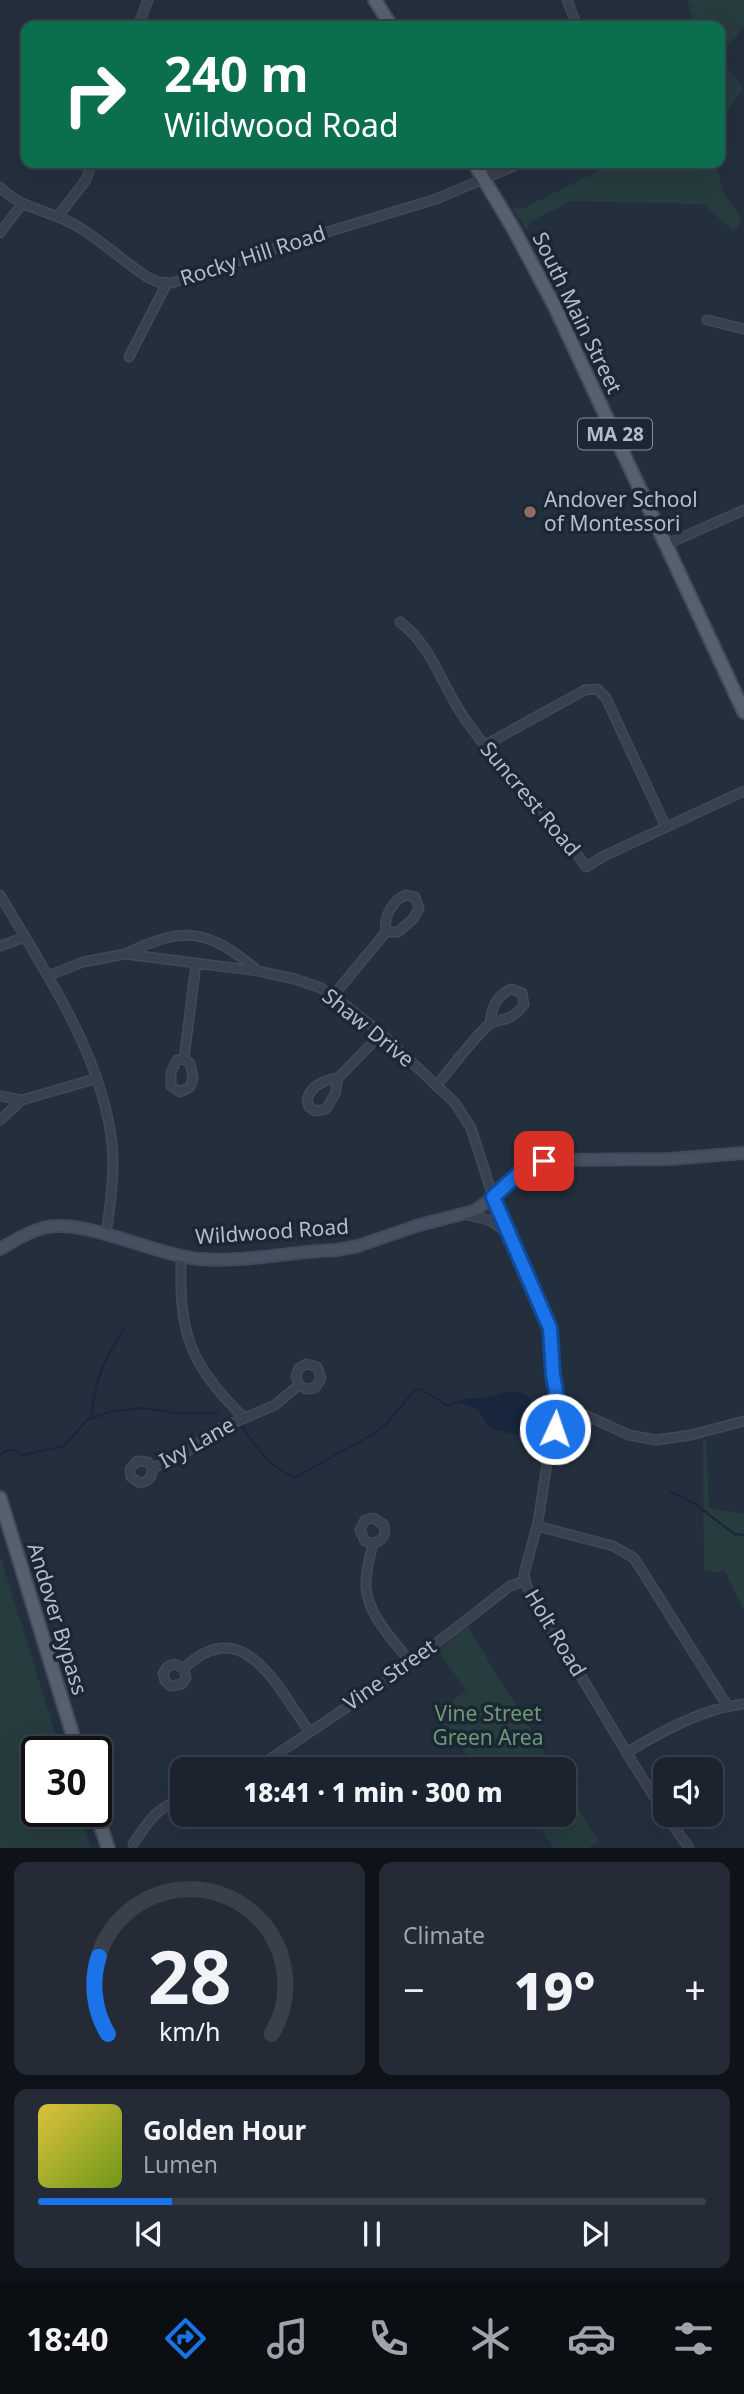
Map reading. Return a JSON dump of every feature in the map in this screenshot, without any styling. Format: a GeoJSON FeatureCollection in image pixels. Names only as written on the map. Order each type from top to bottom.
{"type":"FeatureCollection","features":[{"type":"Feature","properties":{"kind":"main road"},"geometry":{"type":"LineString","coordinates":[[375,0],[388,21]]}},
{"type":"Feature","properties":{"kind":"main road","name":"South Main Street"},"geometry":{"type":"LineString","coordinates":[[477,168],[536,270],[744,712]]}},
{"type":"Feature","properties":{"kind":"main road","name":"Andover Bypass"},"geometry":{"type":"LineString","coordinates":[[0,1498],[73,1736]]}},
{"type":"Feature","properties":{"kind":"main road"},"geometry":{"type":"LineString","coordinates":[[101,1827],[108,1848]]}},
{"type":"Feature","properties":{"kind":"street"},"geometry":{"type":"LineString","coordinates":[[140,21],[148,0]]}},
{"type":"Feature","properties":{"kind":"street"},"geometry":{"type":"LineString","coordinates":[[567,0],[575,21]]}},
{"type":"Feature","properties":{"kind":"street"},"geometry":{"type":"LineString","coordinates":[[58,216],[86,180],[90,168]]}},
{"type":"Feature","properties":{"kind":"street","name":"Rocky Hill Road"},"geometry":{"type":"LineString","coordinates":[[0,187],[22,204],[58,216],[100,241],[147,277],[167,283],[187,280],[288,244],[436,199],[509,168]]}},
{"type":"Feature","properties":{"kind":"street"},"geometry":{"type":"LineString","coordinates":[[0,233],[22,204]]}},
{"type":"Feature","properties":{"kind":"street"},"geometry":{"type":"LineString","coordinates":[[130,357],[167,283]]}},
{"type":"Feature","properties":{"kind":"street"},"geometry":{"type":"LineString","coordinates":[[707,320],[744,329]]}},
{"type":"Feature","properties":{"kind":"street"},"geometry":{"type":"LineString","coordinates":[[667,544],[744,510]]}},
{"type":"Feature","properties":{"kind":"street","name":"Suncrest Road"},"geometry":{"type":"LineString","coordinates":[[400,622],[430,654],[463,716],[485,745],[564,836],[586,867],[744,791]]}},
{"type":"Feature","properties":{"kind":"street"},"geometry":{"type":"LineString","coordinates":[[485,745],[585,690],[597,689],[606,698],[666,827]]}},
{"type":"Feature","properties":{"kind":"street"},"geometry":{"type":"LineString","coordinates":[[0,895],[76,1028],[105,1108],[112,1144],[113,1182],[106,1235]]}},
{"type":"Feature","properties":{"kind":"street"},"geometry":{"type":"LineString","coordinates":[[333,996],[386,932],[385,919],[395,903],[405,895],[415,897],[419,908],[413,919],[398,932],[386,932]]}},
{"type":"Feature","properties":{"kind":"street"},"geometry":{"type":"LineString","coordinates":[[125,954],[164,937],[193,936],[220,942],[258,971]]}},
{"type":"Feature","properties":{"kind":"street"},"geometry":{"type":"LineString","coordinates":[[0,946],[25,937]]}},
{"type":"Feature","properties":{"kind":"street","name":"Shaw Drive"},"geometry":{"type":"LineString","coordinates":[[48,976],[83,962],[125,954],[258,971],[321,988],[382,1034],[455,1103],[466,1119],[493,1197]]}},
{"type":"Feature","properties":{"kind":"street"},"geometry":{"type":"LineString","coordinates":[[184,1059],[196,964]]}},
{"type":"Feature","properties":{"kind":"street"},"geometry":{"type":"LineString","coordinates":[[436,1086],[490,1024],[494,1005],[504,992],[511,989],[522,993],[524,1004],[517,1013],[490,1024]]}},
{"type":"Feature","properties":{"kind":"street"},"geometry":{"type":"LineString","coordinates":[[338,1078],[335,1094],[326,1109],[315,1111],[309,1107],[307,1100],[312,1090],[323,1081],[338,1078],[382,1034]]}},
{"type":"Feature","properties":{"kind":"street"},"geometry":{"type":"LineString","coordinates":[[0,1120],[22,1100],[95,1079]]}},
{"type":"Feature","properties":{"kind":"street"},"geometry":{"type":"LineString","coordinates":[[0,1096],[22,1100]]}},
{"type":"Feature","properties":{"kind":"street","name":"Wildwood Road"},"geometry":{"type":"LineString","coordinates":[[0,1249],[24,1235],[58,1225],[181,1256],[214,1259],[337,1250],[419,1225],[464,1215],[481,1207],[525,1168],[544,1161],[628,1161],[744,1153]]}},
{"type":"Feature","properties":{"kind":"street","name":"Holt Road"},"geometry":{"type":"LineString","coordinates":[[493,1197],[550,1328],[553,1375],[559,1408],[537,1526],[524,1574],[525,1581],[543,1616],[653,1794]]}},
{"type":"Feature","properties":{"kind":"street"},"geometry":{"type":"LineString","coordinates":[[464,1215],[489,1220],[509,1234]]}},
{"type":"Feature","properties":{"kind":"street","name":"Ivy Lane"},"geometry":{"type":"LineString","coordinates":[[181,1256],[181,1300],[188,1344],[202,1371],[243,1417]]}},
{"type":"Feature","properties":{"kind":"street","name":"Ivy Lane"},"geometry":{"type":"LineString","coordinates":[[152,1468],[183,1455],[212,1432],[275,1405],[299,1385]]}},
{"type":"Feature","properties":{"kind":"street"},"geometry":{"type":"LineString","coordinates":[[559,1408],[602,1421],[629,1435],[656,1440],[691,1435],[744,1420]]}},
{"type":"Feature","properties":{"kind":"street"},"geometry":{"type":"LineString","coordinates":[[537,1526],[614,1546],[634,1558],[728,1707]]}},
{"type":"Feature","properties":{"kind":"street"},"geometry":{"type":"LineString","coordinates":[[373,1543],[366,1581],[370,1603],[377,1618],[411,1663]]}},
{"type":"Feature","properties":{"kind":"street","name":"Vine Street"},"geometry":{"type":"LineString","coordinates":[[272,1757],[411,1663],[510,1586],[525,1581]]}},
{"type":"Feature","properties":{"kind":"street"},"geometry":{"type":"LineString","coordinates":[[184,1668],[201,1655],[215,1650],[229,1648],[243,1651],[261,1665],[309,1731]]}},
{"type":"Feature","properties":{"kind":"street"},"geometry":{"type":"LineString","coordinates":[[626,1753],[664,1731],[728,1707],[744,1704]]}},
{"type":"Feature","properties":{"kind":"street"},"geometry":{"type":"LineString","coordinates":[[133,1844],[154,1814],[170,1804]]}},
{"type":"Feature","properties":{"kind":"street","name":"Holt Road"},"geometry":{"type":"LineString","coordinates":[[675,1827],[689,1848]]}},
{"type":"Feature","properties":{"kind":"green space"},"geometry":{"type":"Polygon","coordinates":[[[687,0],[744,0],[744,26],[730,44],[725,39],[725,21],[693,21],[687,0]]]}},
{"type":"Feature","properties":{"kind":"green space"},"geometry":{"type":"Polygon","coordinates":[[[725,65],[744,88],[725,114],[725,65]]]}},
{"type":"Feature","properties":{"kind":"green space"},"geometry":{"type":"Polygon","coordinates":[[[604,168],[716,168],[724,194],[742,219],[734,232],[704,204],[572,201],[531,221],[527,230],[512,207],[522,209],[604,168]]]}},
{"type":"Feature","properties":{"kind":"green space"},"geometry":{"type":"Polygon","coordinates":[[[706,1439],[709,1508],[744,1514],[744,1610],[724,1570],[716,1573],[704,1570],[703,1440],[706,1439]]]}},
{"type":"Feature","properties":{"kind":"green space"},"geometry":{"type":"Polygon","coordinates":[[[0,1555],[56,1736],[21,1736],[21,1827],[84,1827],[91,1848],[0,1848],[0,1555]]]}},
{"type":"Feature","properties":{"kind":"green space","name":"Vine Street Green Area"},"geometry":{"type":"Polygon","coordinates":[[[467,1626],[548,1757],[468,1757],[437,1714],[466,1690],[438,1651],[467,1626]]]}},
{"type":"Feature","properties":{"kind":"green space","name":"Vine Street Green Area"},"geometry":{"type":"Polygon","coordinates":[[[576,1803],[598,1841],[588,1848],[553,1848],[540,1827],[576,1827],[576,1803]]]}},
{"type":"Feature","properties":{"kind":"water"},"geometry":{"type":"Polygon","coordinates":[[[512,1391],[529,1398],[533,1403],[539,1441],[537,1443],[522,1436],[496,1430],[488,1425],[478,1409],[461,1403],[464,1399],[484,1398],[512,1391]]]}},
{"type":"Feature","properties":{"kind":"waterway"},"geometry":{"type":"LineString","coordinates":[[92,1417],[95,1392],[102,1370],[125,1327]]}},
{"type":"Feature","properties":{"kind":"waterway"},"geometry":{"type":"LineString","coordinates":[[241,1425],[272,1464],[296,1477],[375,1433],[415,1390],[421,1389],[448,1406],[462,1401]]}},
{"type":"Feature","properties":{"kind":"waterway"},"geometry":{"type":"LineString","coordinates":[[0,1455],[9,1450],[23,1455],[64,1446],[87,1420],[109,1412],[143,1408],[176,1413],[218,1413]]}},
{"type":"Feature","properties":{"kind":"waterway"},"geometry":{"type":"LineString","coordinates":[[671,1492],[694,1503],[734,1534],[744,1535]]}},
{"type":"Feature","properties":{"kind":"place","name":"Andover School of Montessori"},"geometry":{"type":"Point","coordinates":[530,512]}},
{"type":"Feature","properties":{"kind":"route"},"geometry":{"type":"LineString","coordinates":[[544,1161],[525,1168],[493,1197],[550,1328],[553,1375],[559,1408],[555,1429]]}}]}
